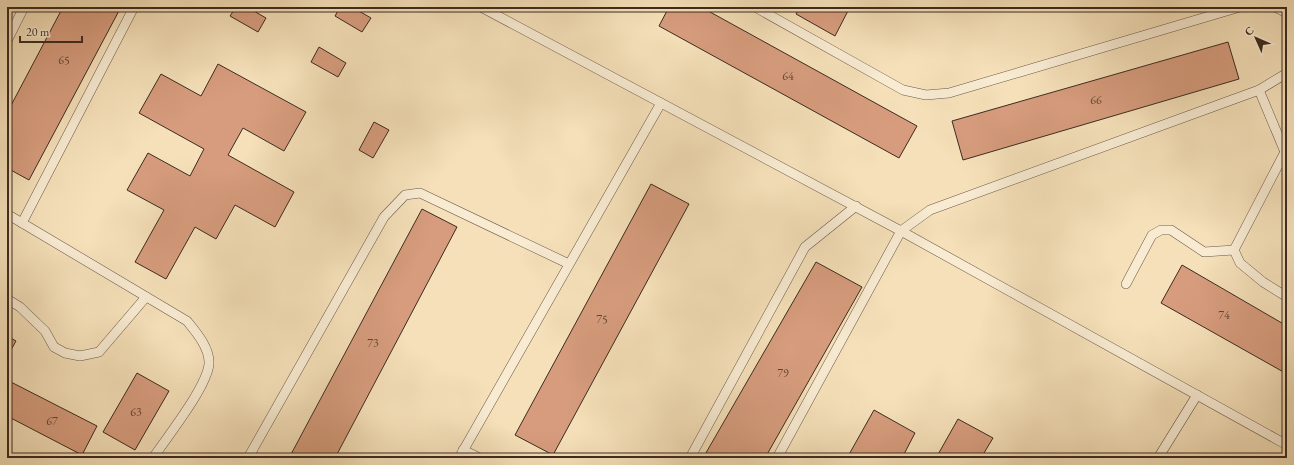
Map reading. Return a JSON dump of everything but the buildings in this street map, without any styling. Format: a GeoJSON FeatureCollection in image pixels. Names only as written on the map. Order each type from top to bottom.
{"type":"FeatureCollection","features":[{"type":"Feature","properties":{"kind":"lane"},"geometry":{"type":"LineString","coordinates":[[7,41],[24,7]]}},
{"type":"Feature","properties":{"kind":"lane"},"geometry":{"type":"LineString","coordinates":[[22,223],[134,7]]}},
{"type":"Feature","properties":{"kind":"lane"},"geometry":{"type":"LineString","coordinates":[[481,7],[856,206],[1287,445]]}},
{"type":"Feature","properties":{"kind":"lane"},"geometry":{"type":"LineString","coordinates":[[755,7],[765,10],[903,90],[926,95],[949,93],[1240,7]]}},
{"type":"Feature","properties":{"kind":"lane"},"geometry":{"type":"LineString","coordinates":[[1275,7],[1287,13]]}},
{"type":"Feature","properties":{"kind":"lane"},"geometry":{"type":"LineString","coordinates":[[777,458],[901,231],[930,210],[1259,90],[1287,73]]}},
{"type":"Feature","properties":{"kind":"lane"},"geometry":{"type":"LineString","coordinates":[[1234,250],[1285,156],[1259,90]]}},
{"type":"Feature","properties":{"kind":"lane"},"geometry":{"type":"LineString","coordinates":[[480,458],[461,454],[661,103]]}},
{"type":"Feature","properties":{"kind":"lane"},"geometry":{"type":"LineString","coordinates":[[248,458],[384,217],[405,195],[420,193],[569,264]]}},
{"type":"Feature","properties":{"kind":"lane"},"geometry":{"type":"LineString","coordinates":[[690,458],[805,247],[856,206]]}},
{"type":"Feature","properties":{"kind":"lane"},"geometry":{"type":"LineString","coordinates":[[7,214],[187,321],[203,341],[209,363],[199,390],[152,458]]}},
{"type":"Feature","properties":{"kind":"lane"},"geometry":{"type":"LineString","coordinates":[[1126,284],[1152,235],[1161,230],[1171,230],[1204,252],[1234,250]]}},
{"type":"Feature","properties":{"kind":"lane"},"geometry":{"type":"LineString","coordinates":[[1234,250],[1240,263],[1263,282],[1287,298]]}},
{"type":"Feature","properties":{"kind":"lane"},"geometry":{"type":"LineString","coordinates":[[7,299],[20,307],[45,331],[54,347],[65,353],[80,356],[99,352],[146,297]]}},
{"type":"Feature","properties":{"kind":"lane"},"geometry":{"type":"LineString","coordinates":[[1158,458],[1197,395]]}}]}
